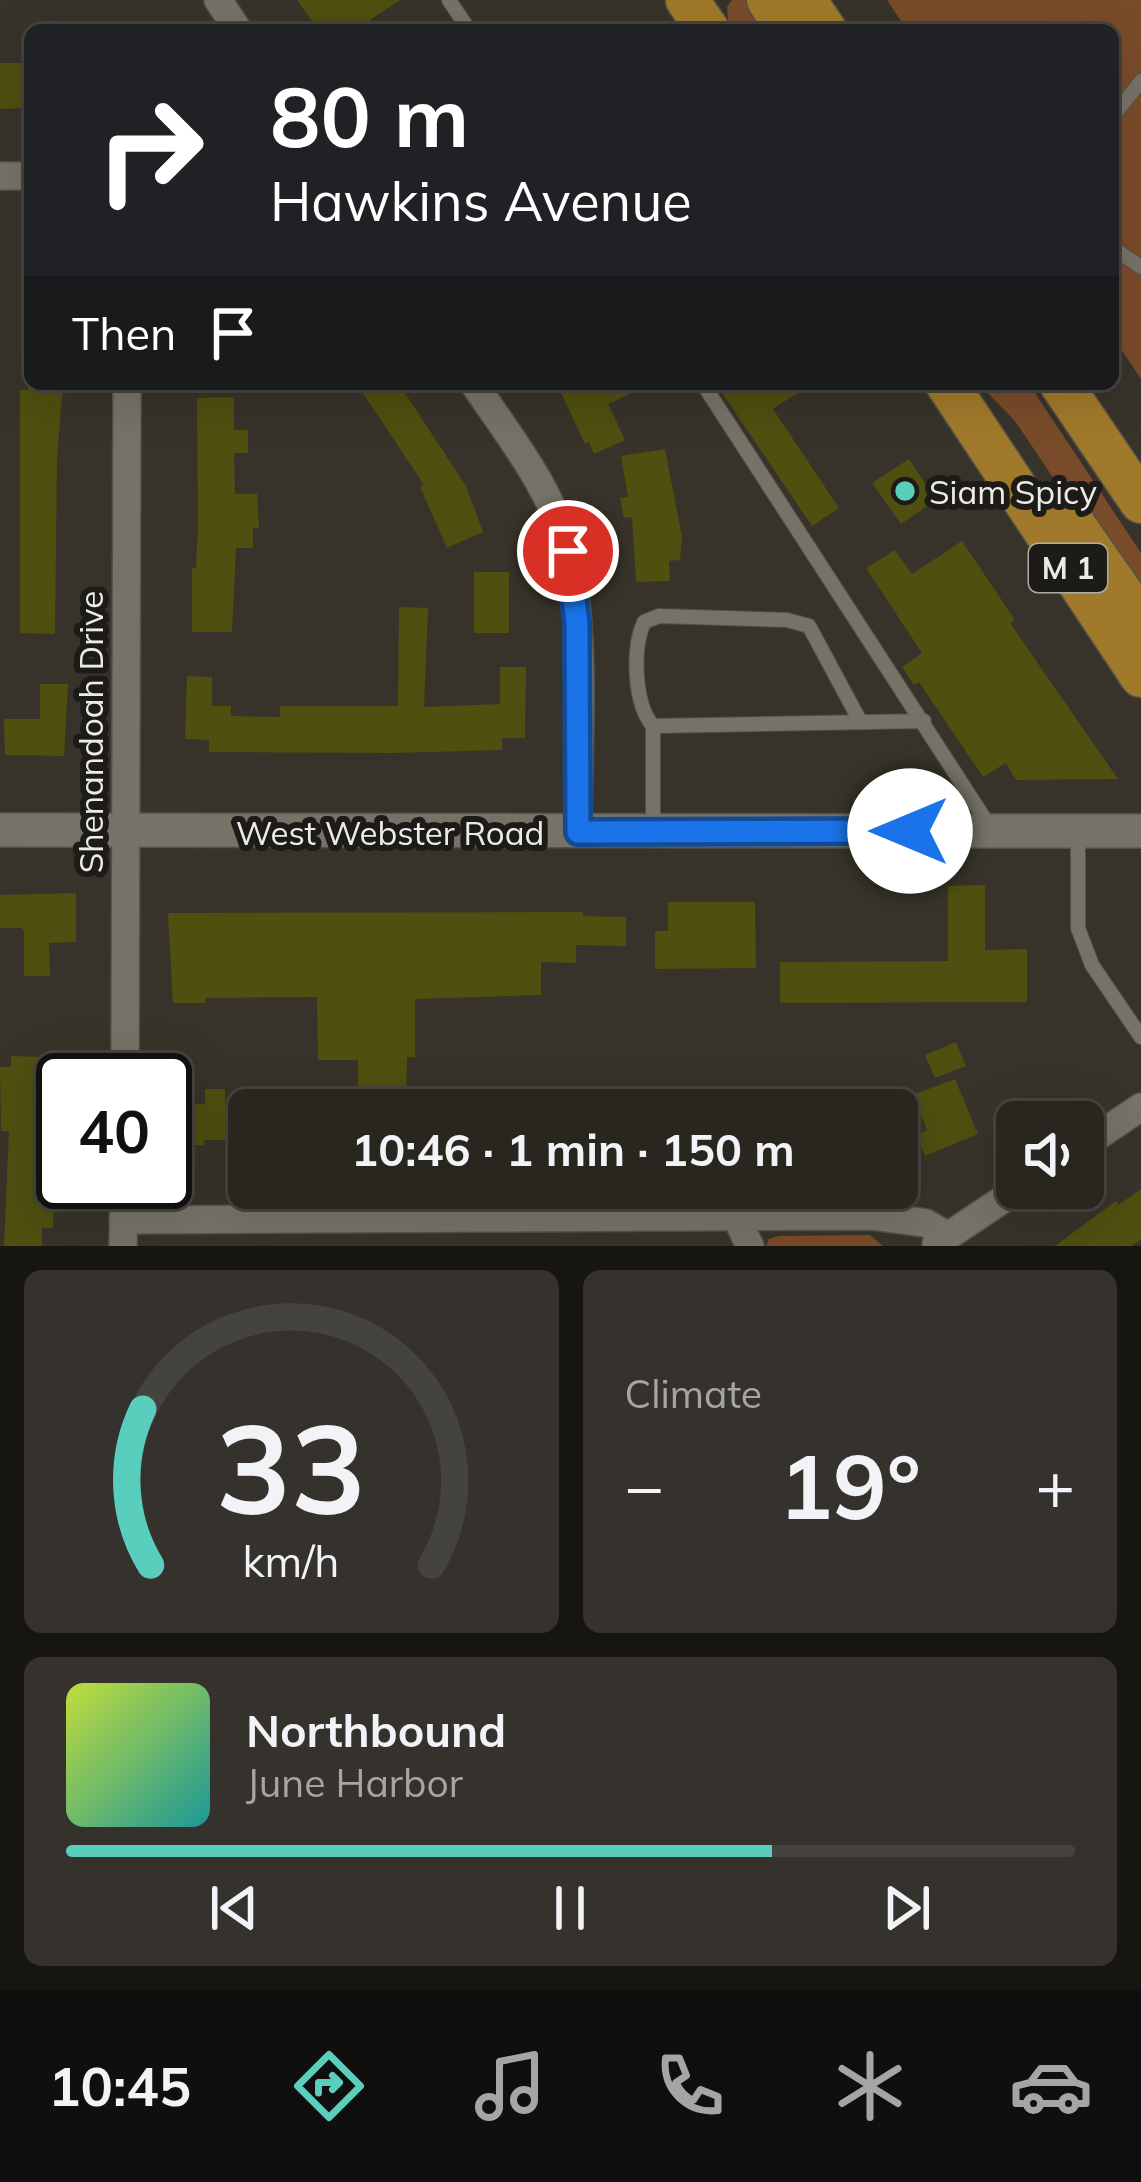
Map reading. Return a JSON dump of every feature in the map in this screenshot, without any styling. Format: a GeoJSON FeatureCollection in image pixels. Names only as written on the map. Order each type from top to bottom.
{"type":"FeatureCollection","features":[{"type":"Feature","properties":{"kind":"main road"},"geometry":{"type":"LineString","coordinates":[[952,390],[1022,450],[1141,622]]}},
{"type":"Feature","properties":{"kind":"main road","name":"M 1"},"geometry":{"type":"LineString","coordinates":[[952,390],[1141,676]]}},
{"type":"Feature","properties":{"kind":"main road"},"geometry":{"type":"LineString","coordinates":[[1065,390],[1141,502]]}},
{"type":"Feature","properties":{"kind":"street","name":"Shenandoah Drive"},"geometry":{"type":"LineString","coordinates":[[124,1053],[128,390]]}},
{"type":"Feature","properties":{"kind":"street"},"geometry":{"type":"LineString","coordinates":[[478,390],[538,480],[568,551],[577,623],[578,832]]}},
{"type":"Feature","properties":{"kind":"street","name":"West Webster Road"},"geometry":{"type":"LineString","coordinates":[[0,830],[1141,831]]}},
{"type":"Feature","properties":{"kind":"street"},"geometry":{"type":"LineString","coordinates":[[1104,1132],[1141,1107]]}},
{"type":"Feature","properties":{"kind":"street"},"geometry":{"type":"LineString","coordinates":[[123,1233],[736,1217],[903,1218],[926,1223],[940,1241],[996,1204]]}},
{"type":"Feature","properties":{"kind":"street"},"geometry":{"type":"LineString","coordinates":[[736,1217],[750,1246]]}},
{"type":"Feature","properties":{"kind":"lane"},"geometry":{"type":"LineString","coordinates":[[1119,108],[1141,81]]}},
{"type":"Feature","properties":{"kind":"lane"},"geometry":{"type":"LineString","coordinates":[[707,390],[993,832]]}},
{"type":"Feature","properties":{"kind":"lane"},"geometry":{"type":"LineString","coordinates":[[653,832],[653,727],[640,702],[638,634],[644,622],[659,616],[787,620],[809,626],[860,721]]}},
{"type":"Feature","properties":{"kind":"lane"},"geometry":{"type":"LineString","coordinates":[[653,727],[924,721]]}},
{"type":"Feature","properties":{"kind":"lane"},"geometry":{"type":"LineString","coordinates":[[1078,832],[1078,928],[1092,964],[1141,1037]]}},
{"type":"Feature","properties":{"kind":"shaded area"},"geometry":{"type":"Polygon","coordinates":[[[732,0],[754,0],[771,24],[731,24],[727,7],[732,0]]]}},
{"type":"Feature","properties":{"kind":"shaded area"},"geometry":{"type":"Polygon","coordinates":[[[887,0],[1141,0],[1141,379],[1119,346],[1119,24],[903,24],[887,0]]]}},
{"type":"Feature","properties":{"kind":"shaded area"},"geometry":{"type":"Polygon","coordinates":[[[985,390],[1033,390],[1141,553],[1141,609],[1015,421],[985,390]]]}},
{"type":"Feature","properties":{"kind":"shaded area"},"geometry":{"type":"Polygon","coordinates":[[[870,1235],[883,1246],[766,1246],[769,1239],[779,1236],[870,1235]]]}},
{"type":"Feature","properties":{"kind":"building"},"geometry":{"type":"Polygon","coordinates":[[[297,0],[400,0],[370,20],[372,24],[314,24],[297,0]]]}},
{"type":"Feature","properties":{"kind":"building"},"geometry":{"type":"Polygon","coordinates":[[[0,63],[24,63],[24,108],[0,109],[0,63]]]}},
{"type":"Feature","properties":{"kind":"building"},"geometry":{"type":"Polygon","coordinates":[[[20,390],[63,390],[55,634],[20,633],[20,390]]]}},
{"type":"Feature","properties":{"kind":"building"},"geometry":{"type":"Polygon","coordinates":[[[361,390],[403,390],[466,486],[483,532],[447,548],[420,487],[424,485],[361,390]]]}},
{"type":"Feature","properties":{"kind":"building"},"geometry":{"type":"Polygon","coordinates":[[[560,390],[638,390],[608,404],[625,440],[594,454],[589,442],[585,444],[560,390]]]}},
{"type":"Feature","properties":{"kind":"building"},"geometry":{"type":"Polygon","coordinates":[[[720,390],[802,390],[773,409],[839,508],[812,526],[720,390]]]}},
{"type":"Feature","properties":{"kind":"building"},"geometry":{"type":"Polygon","coordinates":[[[234,397],[234,430],[248,430],[248,453],[234,453],[235,494],[257,494],[259,528],[253,528],[253,548],[236,548],[232,632],[192,632],[192,568],[196,568],[198,526],[197,398],[234,397]]]}},
{"type":"Feature","properties":{"kind":"building"},"geometry":{"type":"Polygon","coordinates":[[[665,449],[682,537],[680,560],[669,561],[670,581],[636,582],[632,517],[624,518],[620,498],[628,497],[621,456],[665,449]]]}},
{"type":"Feature","properties":{"kind":"building","name":"Siam Spicy"},"geometry":{"type":"Polygon","coordinates":[[[909,459],[936,500],[901,524],[872,483],[909,459]]]}},
{"type":"Feature","properties":{"kind":"building"},"geometry":{"type":"Polygon","coordinates":[[[962,541],[1015,620],[1010,623],[1118,779],[1016,780],[1006,763],[983,777],[919,682],[914,685],[902,667],[922,653],[866,568],[895,550],[912,574],[962,541]]]}},
{"type":"Feature","properties":{"kind":"building"},"geometry":{"type":"Polygon","coordinates":[[[474,572],[509,572],[509,633],[474,633],[474,572]]]}},
{"type":"Feature","properties":{"kind":"building"},"geometry":{"type":"Polygon","coordinates":[[[399,607],[428,608],[424,707],[500,704],[500,667],[526,667],[525,738],[502,738],[502,750],[393,753],[209,752],[209,740],[185,739],[187,676],[212,677],[212,706],[231,706],[231,716],[280,717],[280,706],[398,706],[399,607]]]}},
{"type":"Feature","properties":{"kind":"building"},"geometry":{"type":"Polygon","coordinates":[[[40,684],[68,684],[64,756],[5,755],[4,719],[40,719],[40,684]]]}},
{"type":"Feature","properties":{"kind":"building"},"geometry":{"type":"Polygon","coordinates":[[[985,885],[985,950],[1027,949],[1027,1002],[780,1003],[780,962],[948,961],[948,886],[985,885]]]}},
{"type":"Feature","properties":{"kind":"building"},"geometry":{"type":"Polygon","coordinates":[[[76,893],[76,942],[49,943],[50,976],[24,976],[24,932],[22,928],[0,928],[0,895],[76,893]]]}},
{"type":"Feature","properties":{"kind":"building"},"geometry":{"type":"Polygon","coordinates":[[[668,902],[755,902],[756,968],[655,969],[655,931],[668,931],[668,902]]]}},
{"type":"Feature","properties":{"kind":"building"},"geometry":{"type":"Polygon","coordinates":[[[583,912],[583,916],[626,917],[626,946],[576,945],[576,963],[541,962],[541,995],[415,999],[415,1057],[407,1057],[406,1089],[358,1089],[358,1060],[318,1060],[317,997],[205,998],[205,1003],[173,1003],[168,913],[583,912]]]}},
{"type":"Feature","properties":{"kind":"building"},"geometry":{"type":"Polygon","coordinates":[[[956,1042],[966,1066],[935,1078],[925,1055],[956,1042]]]}},
{"type":"Feature","properties":{"kind":"building"},"geometry":{"type":"Polygon","coordinates":[[[11,1056],[36,1057],[36,1209],[54,1209],[53,1228],[42,1228],[42,1246],[4,1246],[9,1131],[1,1131],[0,1067],[11,1067],[11,1056]]]}},
{"type":"Feature","properties":{"kind":"building"},"geometry":{"type":"Polygon","coordinates":[[[955,1079],[978,1134],[925,1156],[918,1138],[927,1130],[918,1093],[955,1079]]]}},
{"type":"Feature","properties":{"kind":"building"},"geometry":{"type":"Polygon","coordinates":[[[205,1089],[225,1089],[225,1140],[192,1145],[194,1104],[205,1104],[205,1089]]]}},
{"type":"Feature","properties":{"kind":"building"},"geometry":{"type":"Polygon","coordinates":[[[1141,1189],[1141,1240],[1131,1246],[1055,1246],[1116,1201],[1118,1205],[1141,1189]]]}},
{"type":"Feature","properties":{"kind":"place","name":"Siam Spicy"},"geometry":{"type":"Point","coordinates":[905,491]}},
{"type":"Feature","properties":{"kind":"route"},"geometry":{"type":"LineString","coordinates":[[568,551],[577,623],[578,832],[910,831]]}}]}
